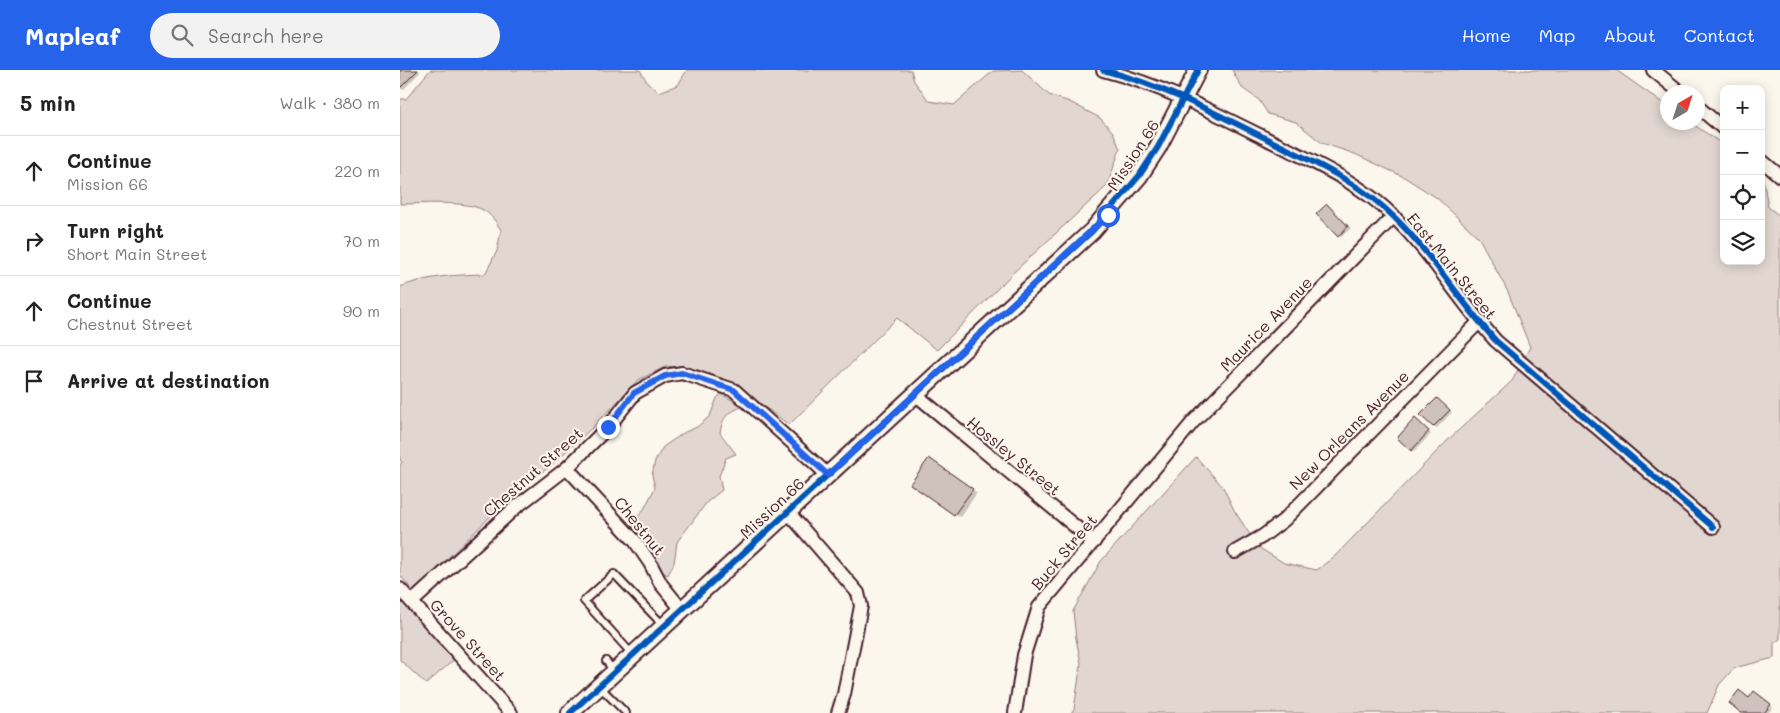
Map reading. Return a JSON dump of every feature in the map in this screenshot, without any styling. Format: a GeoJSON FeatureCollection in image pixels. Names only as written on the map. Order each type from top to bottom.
{"type":"FeatureCollection","features":[{"type":"Feature","properties":{"kind":"street","name":"East Main Street"},"geometry":{"type":"LineString","coordinates":[[1103,70],[1184,98],[1317,164],[1349,182],[1394,216],[1414,237],[1479,322],[1496,341],[1713,527]]}},
{"type":"Feature","properties":{"kind":"street","name":"Mission 66"},"geometry":{"type":"LineString","coordinates":[[568,712],[599,686],[610,666],[633,655],[1108,215],[1140,176],[1158,147],[1198,70]]}},
{"type":"Feature","properties":{"kind":"street"},"geometry":{"type":"LineString","coordinates":[[1652,70],[1671,85]]}},
{"type":"Feature","properties":{"kind":"street"},"geometry":{"type":"LineString","coordinates":[[1705,113],[1720,126]]}},
{"type":"Feature","properties":{"kind":"street"},"geometry":{"type":"LineString","coordinates":[[1765,163],[1780,176]]}},
{"type":"Feature","properties":{"kind":"street","name":"Maurice Avenue"},"geometry":{"type":"LineString","coordinates":[[1164,456],[1193,422],[1394,216]]}},
{"type":"Feature","properties":{"kind":"street","name":"New Orleans Avenue"},"geometry":{"type":"LineString","coordinates":[[1235,552],[1263,536],[1284,520],[1479,322]]}},
{"type":"Feature","properties":{"kind":"street","name":"Chestnut Street"},"geometry":{"type":"LineString","coordinates":[[412,602],[514,508],[567,468],[608,427],[634,393],[665,376],[682,373],[734,390],[828,475]]}},
{"type":"Feature","properties":{"kind":"street","name":"Hossley Street"},"geometry":{"type":"LineString","coordinates":[[915,394],[1094,542]]}},
{"type":"Feature","properties":{"kind":"street","name":"Buck Street"},"geometry":{"type":"LineString","coordinates":[[1015,713],[1024,655],[1039,608],[1164,456]]}},
{"type":"Feature","properties":{"kind":"street","name":"Chestnut"},"geometry":{"type":"LineString","coordinates":[[567,468],[635,540],[662,584],[682,610]]}},
{"type":"Feature","properties":{"kind":"street"},"geometry":{"type":"LineString","coordinates":[[788,512],[858,593],[861,606],[844,694],[838,713]]}},
{"type":"Feature","properties":{"kind":"street","name":"Grove Street"},"geometry":{"type":"LineString","coordinates":[[400,590],[512,713]]}},
{"type":"Feature","properties":{"kind":"lane"},"geometry":{"type":"LineString","coordinates":[[633,655],[584,601],[614,574],[664,626]]}},
{"type":"Feature","properties":{"kind":"lane"},"geometry":{"type":"LineString","coordinates":[[599,686],[626,713]]}},
{"type":"Feature","properties":{"kind":"shaded area"},"geometry":{"type":"Polygon","coordinates":[[[430,70],[640,70],[647,82],[659,92],[678,85],[687,70],[911,70],[914,81],[929,101],[954,105],[993,71],[1022,70],[1049,95],[1070,102],[1100,118],[1113,132],[1120,149],[1107,186],[1015,271],[937,350],[897,318],[789,425],[731,383],[699,370],[667,366],[638,380],[594,426],[548,468],[519,488],[414,592],[400,575],[400,465],[402,462],[400,460],[400,287],[431,278],[485,274],[497,251],[501,230],[489,214],[475,207],[443,203],[400,204],[400,99],[406,99],[430,70]]]}},
{"type":"Feature","properties":{"kind":"shaded area"},"geometry":{"type":"Polygon","coordinates":[[[1232,70],[1616,70],[1660,101],[1660,130],[1702,130],[1720,142],[1720,265],[1765,265],[1765,190],[1768,207],[1780,216],[1780,639],[1774,643],[1774,658],[1734,668],[1719,685],[1707,713],[1071,713],[1074,709],[1081,663],[1073,611],[1101,561],[1196,457],[1223,487],[1234,510],[1258,547],[1284,563],[1317,570],[1335,556],[1448,440],[1512,381],[1530,347],[1508,292],[1479,238],[1437,198],[1404,177],[1355,154],[1322,143],[1296,122],[1268,114],[1259,100],[1242,88],[1232,70]]]}},
{"type":"Feature","properties":{"kind":"shaded area"},"geometry":{"type":"Polygon","coordinates":[[[721,394],[743,406],[733,411],[724,419],[720,433],[736,454],[726,458],[719,476],[722,490],[707,502],[677,542],[674,563],[668,575],[659,570],[644,544],[630,526],[644,509],[655,488],[652,475],[655,461],[663,447],[685,432],[697,427],[710,416],[717,398],[721,394]]]}},
{"type":"Feature","properties":{"kind":"shaded area"},"geometry":{"type":"Polygon","coordinates":[[[400,598],[456,658],[426,684],[400,660],[400,598]]]}},
{"type":"Feature","properties":{"kind":"building"},"geometry":{"type":"Polygon","coordinates":[[[400,70],[418,70],[400,88],[400,70]]]}},
{"type":"Feature","properties":{"kind":"building"},"geometry":{"type":"Polygon","coordinates":[[[1327,204],[1348,226],[1338,237],[1316,214],[1327,204]]]}},
{"type":"Feature","properties":{"kind":"building"},"geometry":{"type":"Polygon","coordinates":[[[1437,398],[1450,410],[1433,427],[1420,415],[1437,398]]]}},
{"type":"Feature","properties":{"kind":"building"},"geometry":{"type":"Polygon","coordinates":[[[1415,418],[1429,431],[1411,451],[1397,438],[1415,418]]]}},
{"type":"Feature","properties":{"kind":"building"},"geometry":{"type":"Polygon","coordinates":[[[929,458],[973,489],[954,515],[910,484],[929,458]]]}},
{"type":"Feature","properties":{"kind":"building"},"geometry":{"type":"Polygon","coordinates":[[[1739,690],[1749,698],[1754,691],[1771,704],[1764,713],[1741,713],[1729,703],[1739,690]]]}},
{"type":"Feature","properties":{"kind":"cycle path"},"geometry":{"type":"LineString","coordinates":[[1103,70],[1146,83],[1207,109],[1318,164],[1351,183],[1381,205],[1422,247],[1470,311],[1496,341],[1713,527]]}},
{"type":"Feature","properties":{"kind":"cycle path"},"geometry":{"type":"LineString","coordinates":[[570,713],[1092,231],[1139,176],[1158,147],[1198,70]]}},
{"type":"Feature","properties":{"kind":"route"},"geometry":{"type":"LineString","coordinates":[[608,427],[634,393],[665,376],[682,373],[734,390],[828,475],[1108,215]]}}]}
